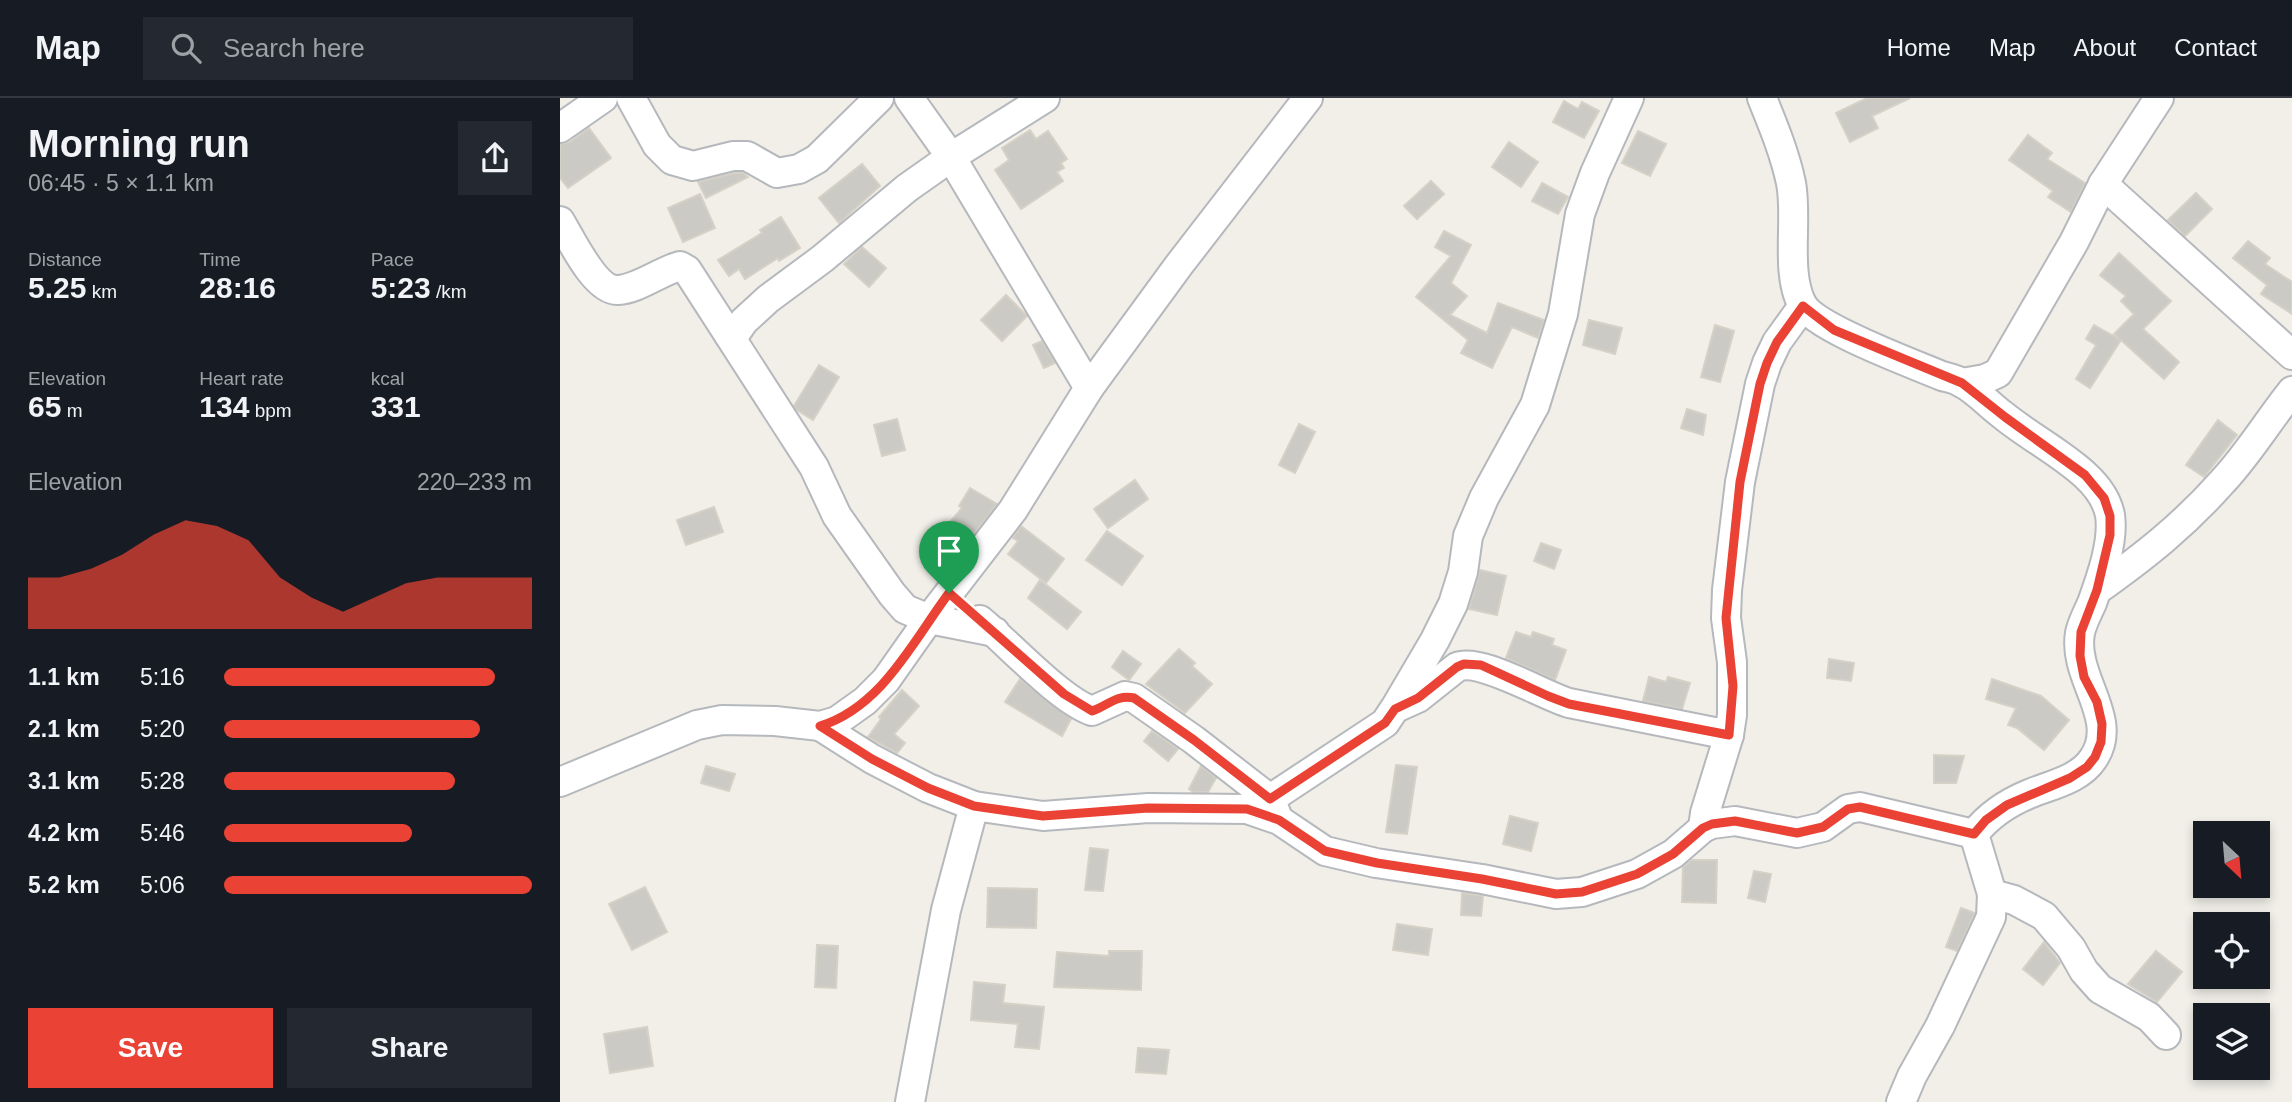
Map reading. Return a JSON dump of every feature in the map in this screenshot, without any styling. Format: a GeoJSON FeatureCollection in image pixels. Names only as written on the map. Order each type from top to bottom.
{"type":"FeatureCollection","features":[{"type":"Feature","properties":{"kind":"street"},"geometry":{"type":"LineString","coordinates":[[560,128],[603,98]]}},
{"type":"Feature","properties":{"kind":"street"},"geometry":{"type":"LineString","coordinates":[[631,98],[657,145],[672,160],[693,166],[733,156],[747,156],[777,173],[799,169],[817,159],[879,98]]}},
{"type":"Feature","properties":{"kind":"street"},"geometry":{"type":"LineString","coordinates":[[909,98],[951,157],[1089,388]]}},
{"type":"Feature","properties":{"kind":"street"},"geometry":{"type":"LineString","coordinates":[[729,335],[737,331],[768,299],[822,259],[874,214],[951,157],[1045,98]]}},
{"type":"Feature","properties":{"kind":"street"},"geometry":{"type":"LineString","coordinates":[[560,782],[697,725],[722,720],[775,721],[820,726],[850,713],[886,680],[1013,510],[1089,388],[1179,265],[1308,98]]}},
{"type":"Feature","properties":{"kind":"street"},"geometry":{"type":"LineString","coordinates":[[820,726],[872,759],[928,788],[974,806],[1043,816],[1148,808],[1265,809],[1385,723],[1453,604],[1463,572],[1468,536],[1484,498],[1535,405],[1563,314],[1580,214],[1629,98]]}},
{"type":"Feature","properties":{"kind":"street"},"geometry":{"type":"LineString","coordinates":[[1762,98],[1777,134],[1791,184],[1796,286],[1803,306],[1834,330],[1962,383],[2085,475],[2104,498],[2110,516],[2110,535],[2097,590],[2081,632],[2080,656],[2084,677],[2097,702],[2102,724],[2101,742],[2095,757],[2087,767],[2070,778],[2007,805],[1986,820],[1974,834]]}},
{"type":"Feature","properties":{"kind":"street"},"geometry":{"type":"LineString","coordinates":[[2005,417],[1996,388],[1998,373],[2074,242],[2103,184],[2159,98]]}},
{"type":"Feature","properties":{"kind":"street"},"geometry":{"type":"LineString","coordinates":[[2103,184],[2292,355]]}},
{"type":"Feature","properties":{"kind":"street"},"geometry":{"type":"LineString","coordinates":[[560,221],[596,280],[606,288],[619,290],[680,266],[693,278],[814,467],[837,516],[859,550],[905,609],[929,620],[995,632]]}},
{"type":"Feature","properties":{"kind":"street"},"geometry":{"type":"LineString","coordinates":[[949,593],[1055,686],[1085,708],[1092,711],[1115,699],[1125,696],[1134,698],[1194,740],[1265,809],[1325,851],[1377,863],[1482,879],[1556,894],[1592,889],[1637,874],[1673,854],[1712,815],[1729,735],[1733,686],[1726,609],[1740,482],[1760,384],[1767,363],[1777,342],[1803,306]]}},
{"type":"Feature","properties":{"kind":"street"},"geometry":{"type":"LineString","coordinates":[[1962,383],[1985,379],[1998,373]]}},
{"type":"Feature","properties":{"kind":"street"},"geometry":{"type":"LineString","coordinates":[[2097,590],[2149,553],[2197,509],[2251,447],[2292,391]]}},
{"type":"Feature","properties":{"kind":"street"},"geometry":{"type":"LineString","coordinates":[[1395,709],[1418,698],[1457,667],[1464,664],[1481,665],[1569,704],[1729,735]]}},
{"type":"Feature","properties":{"kind":"street"},"geometry":{"type":"LineString","coordinates":[[910,1102],[946,910],[974,806]]}},
{"type":"Feature","properties":{"kind":"street"},"geometry":{"type":"LineString","coordinates":[[1712,815],[1797,833],[1823,827],[1848,809],[1860,807],[1974,834]]}},
{"type":"Feature","properties":{"kind":"street"},"geometry":{"type":"LineString","coordinates":[[1901,1102],[1991,917],[1992,894],[1974,834]]}},
{"type":"Feature","properties":{"kind":"street"},"geometry":{"type":"LineString","coordinates":[[1992,894],[2014,900],[2044,916],[2100,989],[2149,1017],[2166,1035]]}},
{"type":"Feature","properties":{"kind":"building"},"geometry":{"type":"Polygon","coordinates":[[[1867,98],[1910,98],[1872,116],[1878,128],[1850,142],[1836,113],[1867,98]]]}},
{"type":"Feature","properties":{"kind":"building"},"geometry":{"type":"Polygon","coordinates":[[[1564,101],[1578,109],[1582,102],[1599,111],[1584,138],[1553,122],[1564,101]]]}},
{"type":"Feature","properties":{"kind":"building"},"geometry":{"type":"Polygon","coordinates":[[[589,128],[611,158],[568,188],[560,178],[560,144],[570,142],[589,128]]]}},
{"type":"Feature","properties":{"kind":"building"},"geometry":{"type":"Polygon","coordinates":[[[1030,130],[1036,139],[1048,131],[1067,159],[1061,163],[1064,168],[1057,172],[1063,181],[1021,209],[995,170],[1009,160],[1002,148],[1030,130]]]}},
{"type":"Feature","properties":{"kind":"building"},"geometry":{"type":"Polygon","coordinates":[[[1638,131],[1666,144],[1650,176],[1622,163],[1638,131]]]}},
{"type":"Feature","properties":{"kind":"building"},"geometry":{"type":"Polygon","coordinates":[[[2028,135],[2052,153],[2047,159],[2085,183],[2071,212],[2048,197],[2053,191],[2009,160],[2028,135]]]}},
{"type":"Feature","properties":{"kind":"building"},"geometry":{"type":"Polygon","coordinates":[[[1509,142],[1538,162],[1521,187],[1492,167],[1509,142]]]}},
{"type":"Feature","properties":{"kind":"building"},"geometry":{"type":"Polygon","coordinates":[[[862,164],[880,186],[839,223],[819,198],[862,164]]]}},
{"type":"Feature","properties":{"kind":"building"},"geometry":{"type":"Polygon","coordinates":[[[743,173],[748,177],[706,198],[698,182],[743,173]]]}},
{"type":"Feature","properties":{"kind":"building"},"geometry":{"type":"Polygon","coordinates":[[[1431,181],[1444,194],[1417,219],[1404,206],[1431,181]]]}},
{"type":"Feature","properties":{"kind":"building"},"geometry":{"type":"Polygon","coordinates":[[[1542,183],[1568,197],[1558,214],[1532,201],[1542,183]]]}},
{"type":"Feature","properties":{"kind":"building"},"geometry":{"type":"Polygon","coordinates":[[[2196,193],[2212,209],[2185,236],[2168,220],[2196,193]]]}},
{"type":"Feature","properties":{"kind":"building"},"geometry":{"type":"Polygon","coordinates":[[[700,194],[715,228],[683,242],[668,208],[700,194]]]}},
{"type":"Feature","properties":{"kind":"building"},"geometry":{"type":"Polygon","coordinates":[[[781,217],[800,248],[745,279],[739,269],[729,276],[718,260],[762,233],[760,230],[781,217]]]}},
{"type":"Feature","properties":{"kind":"building"},"geometry":{"type":"Polygon","coordinates":[[[1444,231],[1471,245],[1451,283],[1467,296],[1450,315],[1487,333],[1498,303],[1544,320],[1538,338],[1512,327],[1492,368],[1461,353],[1468,340],[1416,297],[1451,256],[1435,247],[1444,231]]]}},
{"type":"Feature","properties":{"kind":"building"},"geometry":{"type":"Polygon","coordinates":[[[2248,241],[2270,258],[2265,264],[2292,282],[2292,314],[2261,294],[2267,285],[2233,258],[2248,241]]]}},
{"type":"Feature","properties":{"kind":"building"},"geometry":{"type":"Polygon","coordinates":[[[862,247],[886,268],[869,287],[844,264],[862,247]]]}},
{"type":"Feature","properties":{"kind":"building"},"geometry":{"type":"Polygon","coordinates":[[[2119,253],[2171,301],[2143,329],[2179,362],[2164,379],[2121,340],[2090,388],[2076,379],[2096,345],[2086,339],[2094,325],[2119,339],[2114,334],[2134,314],[2121,301],[2126,296],[2100,275],[2119,253]]]}},
{"type":"Feature","properties":{"kind":"building"},"geometry":{"type":"Polygon","coordinates":[[[1006,295],[1027,316],[1002,341],[981,320],[1006,295]]]}},
{"type":"Feature","properties":{"kind":"building"},"geometry":{"type":"Polygon","coordinates":[[[1589,320],[1622,328],[1615,354],[1583,345],[1589,320]]]}},
{"type":"Feature","properties":{"kind":"building"},"geometry":{"type":"Polygon","coordinates":[[[1715,325],[1734,331],[1720,382],[1701,377],[1715,325]]]}},
{"type":"Feature","properties":{"kind":"building"},"geometry":{"type":"Polygon","coordinates":[[[1042,341],[1055,363],[1044,368],[1033,345],[1042,341]]]}},
{"type":"Feature","properties":{"kind":"building"},"geometry":{"type":"Polygon","coordinates":[[[819,365],[839,377],[813,420],[794,406],[819,365]]]}},
{"type":"Feature","properties":{"kind":"building"},"geometry":{"type":"Polygon","coordinates":[[[1687,409],[1706,415],[1703,435],[1681,428],[1687,409]]]}},
{"type":"Feature","properties":{"kind":"building"},"geometry":{"type":"Polygon","coordinates":[[[897,419],[905,450],[882,456],[874,425],[897,419]]]}},
{"type":"Feature","properties":{"kind":"building"},"geometry":{"type":"Polygon","coordinates":[[[2218,420],[2237,435],[2204,477],[2186,465],[2218,420]]]}},
{"type":"Feature","properties":{"kind":"building"},"geometry":{"type":"Polygon","coordinates":[[[1299,424],[1315,432],[1295,473],[1279,465],[1299,424]]]}},
{"type":"Feature","properties":{"kind":"building"},"geometry":{"type":"Polygon","coordinates":[[[1135,480],[1148,499],[1108,528],[1094,509],[1135,480]]]}},
{"type":"Feature","properties":{"kind":"building"},"geometry":{"type":"Polygon","coordinates":[[[970,488],[997,504],[959,553],[938,536],[962,508],[959,506],[970,488]]]}},
{"type":"Feature","properties":{"kind":"building"},"geometry":{"type":"Polygon","coordinates":[[[714,507],[723,532],[686,545],[677,520],[714,507]]]}},
{"type":"Feature","properties":{"kind":"building"},"geometry":{"type":"Polygon","coordinates":[[[1021,526],[1064,559],[1046,583],[1008,554],[1018,541],[1013,538],[1021,526]]]}},
{"type":"Feature","properties":{"kind":"building"},"geometry":{"type":"Polygon","coordinates":[[[1107,531],[1143,556],[1122,585],[1086,560],[1107,531]]]}},
{"type":"Feature","properties":{"kind":"building"},"geometry":{"type":"Polygon","coordinates":[[[1541,543],[1561,550],[1554,569],[1534,561],[1541,543]]]}},
{"type":"Feature","properties":{"kind":"building"},"geometry":{"type":"Polygon","coordinates":[[[1480,570],[1506,576],[1497,615],[1469,609],[1480,570]]]}},
{"type":"Feature","properties":{"kind":"building"},"geometry":{"type":"Polygon","coordinates":[[[1040,580],[1081,612],[1067,629],[1028,598],[1040,580]]]}},
{"type":"Feature","properties":{"kind":"building"},"geometry":{"type":"Polygon","coordinates":[[[1516,632],[1531,637],[1533,632],[1554,639],[1552,645],[1566,650],[1555,680],[1506,658],[1516,632]]]}},
{"type":"Feature","properties":{"kind":"building"},"geometry":{"type":"Polygon","coordinates":[[[1179,649],[1195,663],[1192,666],[1212,684],[1185,713],[1146,684],[1179,649]]]}},
{"type":"Feature","properties":{"kind":"building"},"geometry":{"type":"Polygon","coordinates":[[[1123,651],[1141,664],[1129,680],[1112,667],[1123,651]]]}},
{"type":"Feature","properties":{"kind":"building"},"geometry":{"type":"Polygon","coordinates":[[[1829,659],[1854,663],[1851,681],[1827,678],[1829,659]]]}},
{"type":"Feature","properties":{"kind":"building"},"geometry":{"type":"Polygon","coordinates":[[[1649,677],[1666,682],[1668,677],[1690,683],[1682,709],[1643,701],[1649,677]]]}},
{"type":"Feature","properties":{"kind":"building"},"geometry":{"type":"Polygon","coordinates":[[[1020,679],[1071,719],[1062,736],[1005,702],[1020,679]]]}},
{"type":"Feature","properties":{"kind":"building"},"geometry":{"type":"Polygon","coordinates":[[[1992,679],[2041,696],[2069,720],[2044,750],[2017,728],[2008,725],[2016,708],[1986,699],[1992,679]]]}},
{"type":"Feature","properties":{"kind":"building"},"geometry":{"type":"Polygon","coordinates":[[[902,690],[919,706],[894,734],[905,743],[897,753],[868,737],[881,719],[879,717],[902,690]]]}},
{"type":"Feature","properties":{"kind":"building"},"geometry":{"type":"Polygon","coordinates":[[[1152,731],[1178,749],[1168,761],[1144,741],[1152,731]]]}},
{"type":"Feature","properties":{"kind":"building"},"geometry":{"type":"Polygon","coordinates":[[[1934,755],[1964,756],[1956,783],[1934,783],[1934,755]]]}},
{"type":"Feature","properties":{"kind":"building"},"geometry":{"type":"Polygon","coordinates":[[[1396,765],[1417,767],[1407,834],[1386,832],[1396,765]]]}},
{"type":"Feature","properties":{"kind":"building"},"geometry":{"type":"Polygon","coordinates":[[[706,766],[735,774],[729,791],[701,783],[706,766]]]}},
{"type":"Feature","properties":{"kind":"building"},"geometry":{"type":"Polygon","coordinates":[[[1201,766],[1216,778],[1208,792],[1193,792],[1189,789],[1201,766]]]}},
{"type":"Feature","properties":{"kind":"building"},"geometry":{"type":"Polygon","coordinates":[[[1510,816],[1538,823],[1531,851],[1503,844],[1510,816]]]}},
{"type":"Feature","properties":{"kind":"building"},"geometry":{"type":"Polygon","coordinates":[[[1090,848],[1108,850],[1103,891],[1085,890],[1090,848]]]}},
{"type":"Feature","properties":{"kind":"building"},"geometry":{"type":"Polygon","coordinates":[[[1692,860],[1717,860],[1716,903],[1682,902],[1683,867],[1692,860]]]}},
{"type":"Feature","properties":{"kind":"building"},"geometry":{"type":"Polygon","coordinates":[[[1754,871],[1771,874],[1765,902],[1748,898],[1754,871]]]}},
{"type":"Feature","properties":{"kind":"building"},"geometry":{"type":"Polygon","coordinates":[[[645,887],[667,932],[632,950],[609,904],[645,887]]]}},
{"type":"Feature","properties":{"kind":"building"},"geometry":{"type":"Polygon","coordinates":[[[988,888],[1037,889],[1036,928],[987,927],[988,888]]]}},
{"type":"Feature","properties":{"kind":"building"},"geometry":{"type":"Polygon","coordinates":[[[1462,893],[1483,896],[1481,916],[1461,915],[1462,893]]]}},
{"type":"Feature","properties":{"kind":"building"},"geometry":{"type":"Polygon","coordinates":[[[1961,908],[1975,913],[1957,951],[1946,947],[1961,908]]]}},
{"type":"Feature","properties":{"kind":"building"},"geometry":{"type":"Polygon","coordinates":[[[1397,924],[1432,929],[1428,955],[1393,950],[1397,924]]]}},
{"type":"Feature","properties":{"kind":"building"},"geometry":{"type":"Polygon","coordinates":[[[2044,942],[2060,963],[2043,985],[2023,969],[2044,942]]]}},
{"type":"Feature","properties":{"kind":"building"},"geometry":{"type":"Polygon","coordinates":[[[817,945],[838,946],[836,988],[815,987],[817,945]]]}},
{"type":"Feature","properties":{"kind":"building"},"geometry":{"type":"Polygon","coordinates":[[[1109,951],[1142,951],[1141,990],[1054,987],[1057,952],[1109,956],[1109,951]]]}},
{"type":"Feature","properties":{"kind":"building"},"geometry":{"type":"Polygon","coordinates":[[[2156,951],[2182,972],[2157,1002],[2128,984],[2156,951]]]}},
{"type":"Feature","properties":{"kind":"building"},"geometry":{"type":"Polygon","coordinates":[[[974,982],[1005,985],[1003,1003],[1044,1007],[1039,1049],[1015,1047],[1018,1024],[971,1020],[974,982]]]}},
{"type":"Feature","properties":{"kind":"building"},"geometry":{"type":"Polygon","coordinates":[[[647,1027],[653,1066],[610,1073],[604,1034],[647,1027]]]}},
{"type":"Feature","properties":{"kind":"building"},"geometry":{"type":"Polygon","coordinates":[[[1138,1048],[1169,1050],[1166,1074],[1136,1072],[1138,1048]]]}},
{"type":"Feature","properties":{"kind":"route"},"geometry":{"type":"LineString","coordinates":[[1803,306],[1834,330],[1962,383],[2085,475],[2104,498],[2110,516],[2110,535],[2097,590],[2081,632],[2080,656],[2084,677],[2097,702],[2102,724],[2101,742],[2087,767],[2070,778],[2007,805],[1986,820],[1974,834],[1860,807],[1848,809],[1823,827],[1797,833],[1723,821],[1703,828],[1693,835],[1686,845],[1637,874],[1582,892],[1556,894],[1482,879],[1397,867],[1325,851],[1279,820],[1247,809],[1148,808],[1043,816],[974,806],[928,788],[872,759],[820,726],[850,713],[886,680],[949,593],[1064,694],[1085,708],[1092,711],[1115,699],[1125,696],[1134,698],[1270,799],[1385,723],[1395,709],[1418,698],[1464,664],[1481,665],[1569,704],[1729,735],[1733,686],[1727,636],[1727,590],[1740,482],[1760,384],[1767,363],[1777,342],[1803,306]]}}]}
